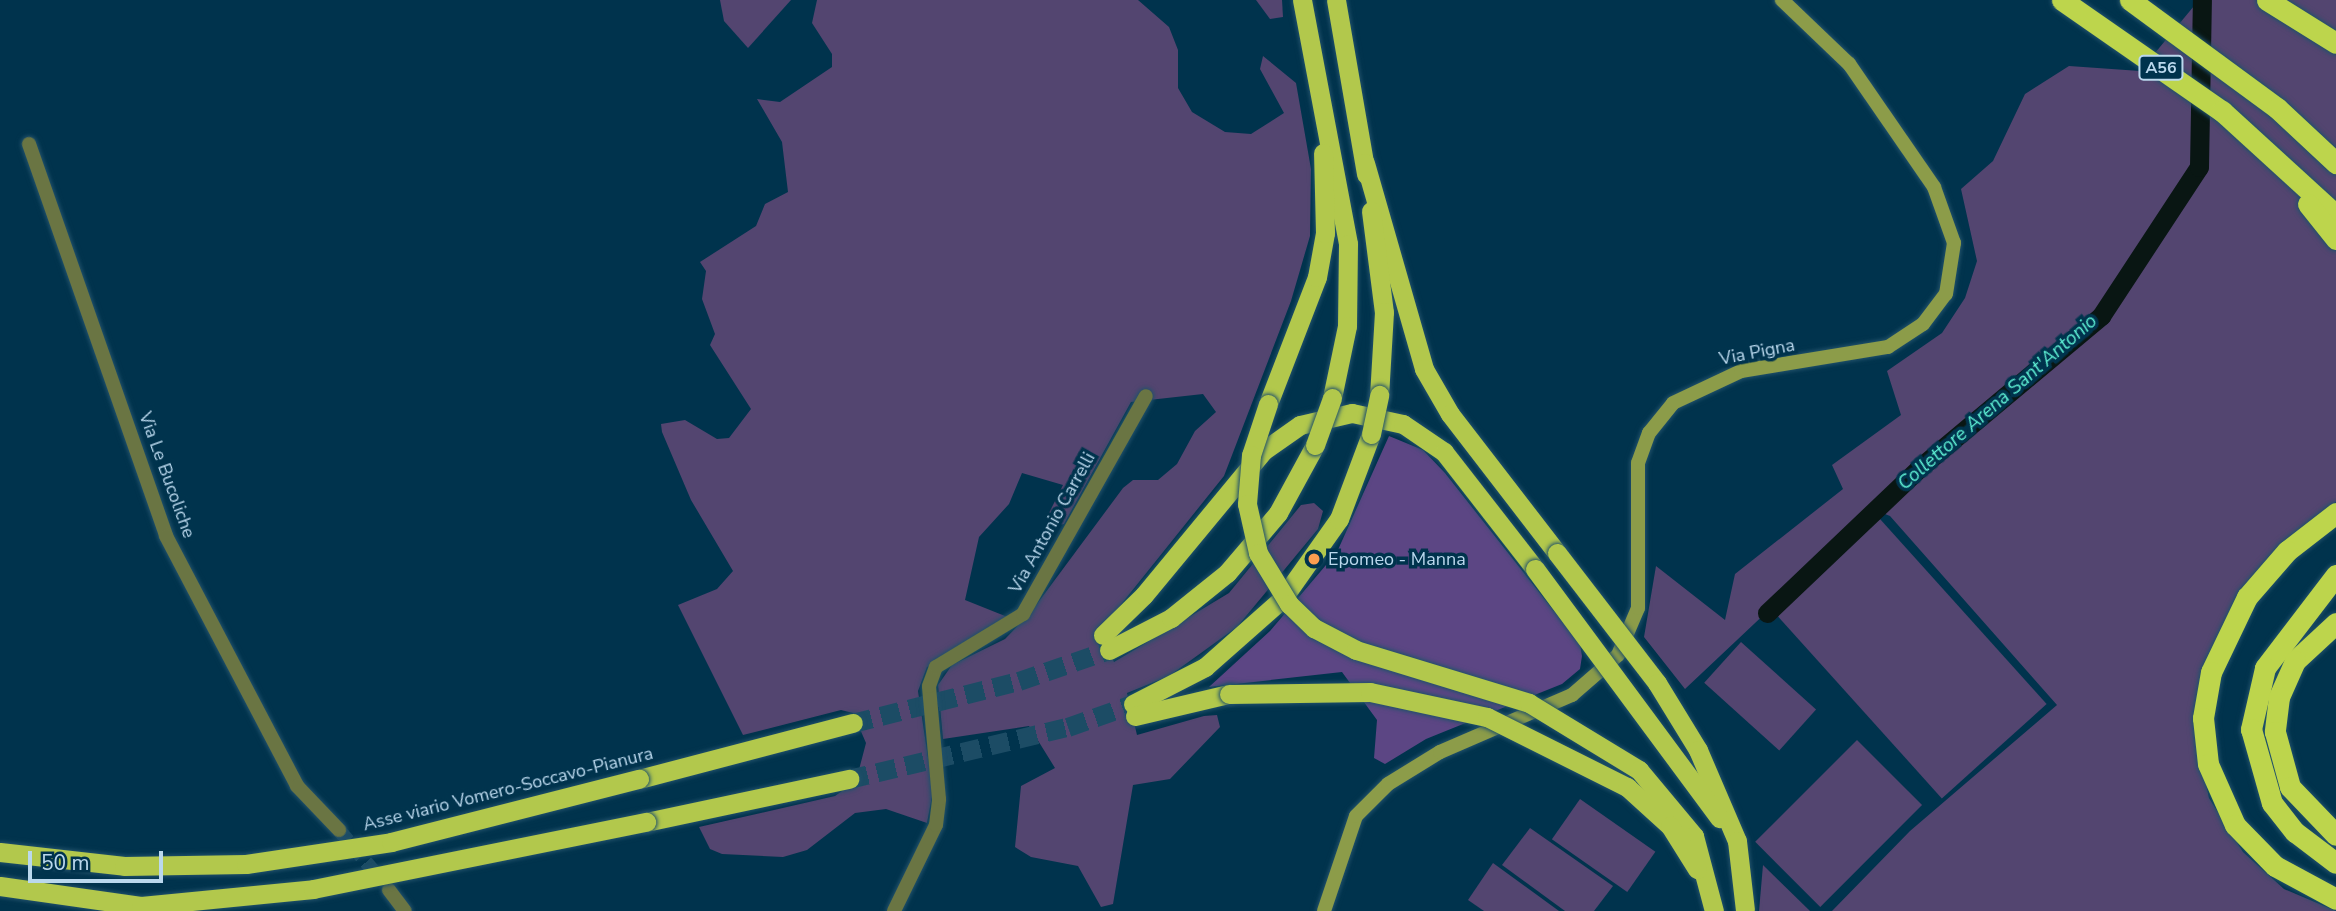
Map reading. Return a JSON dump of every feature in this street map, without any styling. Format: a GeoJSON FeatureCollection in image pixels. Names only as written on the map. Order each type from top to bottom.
{"type":"FeatureCollection","features":[{"type":"Feature","properties":{"kind":"highway"},"geometry":{"type":"LineString","coordinates":[[1302,0],[1349,280],[1344,351],[1332,398],[1315,445],[1279,513],[1227,573],[1171,618],[1106,643],[1263,451],[1300,425],[1352,413],[1403,424],[1432,442],[1535,569],[1708,799],[1726,833],[1744,910]]}},
{"type":"Feature","properties":{"kind":"highway"},"geometry":{"type":"LineString","coordinates":[[1336,0],[1335,24],[1364,160],[1424,369],[1457,424],[1657,682],[1698,750],[1737,841],[1744,910]]}},
{"type":"Feature","properties":{"kind":"highway","name":"A56"},"geometry":{"type":"LineString","coordinates":[[2062,0],[2256,140],[2336,215]]}},
{"type":"Feature","properties":{"kind":"highway","name":"A56"},"geometry":{"type":"LineString","coordinates":[[2130,0],[2309,136],[2336,160]]}},
{"type":"Feature","properties":{"kind":"highway"},"geometry":{"type":"LineString","coordinates":[[2267,0],[2336,43]]}},
{"type":"Feature","properties":{"kind":"highway"},"geometry":{"type":"LineString","coordinates":[[2256,140],[2336,239]]}},
{"type":"Feature","properties":{"kind":"highway"},"geometry":{"type":"LineString","coordinates":[[1328,150],[1325,221],[1317,277],[1251,455],[1248,512],[1261,559],[1289,604],[1314,628],[1356,650],[1529,703],[1618,755],[1657,785],[1684,818],[1706,864],[1714,911]]}},
{"type":"Feature","properties":{"kind":"highway"},"geometry":{"type":"LineString","coordinates":[[1364,160],[1384,312],[1379,395],[1371,434],[1339,519],[1283,598],[1205,667],[1134,710],[1229,694],[1370,692],[1459,709],[1539,738],[1604,772],[1657,811],[1693,860],[1709,911]]}},
{"type":"Feature","properties":{"kind":"highway"},"geometry":{"type":"LineString","coordinates":[[2336,513],[2287,551],[2248,597],[2211,672],[2203,718],[2208,764],[2235,825],[2275,866],[2336,899]]}},
{"type":"Feature","properties":{"kind":"highway"},"geometry":{"type":"LineString","coordinates":[[2331,581],[2265,668],[2251,729],[2272,803],[2294,832],[2336,863]]}},
{"type":"Feature","properties":{"kind":"highway"},"geometry":{"type":"LineString","coordinates":[[2336,623],[2295,661],[2279,696],[2275,732],[2290,787],[2336,835]]}},
{"type":"Feature","properties":{"kind":"highway","name":"Asse viario Vomero-Soccavo-Pianura"},"geometry":{"type":"LineString","coordinates":[[0,852],[124,866],[246,864],[391,842],[853,723]]}},
{"type":"Feature","properties":{"kind":"highway"},"geometry":{"type":"LineString","coordinates":[[0,886],[141,906],[313,889],[849,779]]}},
{"type":"Feature","properties":{"kind":"main road","name":"Via Pigna"},"geometry":{"type":"LineString","coordinates":[[1324,911],[1356,816],[1388,784],[1440,752],[1572,695],[1630,639],[1638,608],[1637,463],[1659,417],[1690,392],[1724,376],[1888,347],[1923,324],[1946,294],[1954,243],[1934,187],[1849,64],[1783,0]]}},
{"type":"Feature","properties":{"kind":"street","name":"Via Le Bucoliche"},"geometry":{"type":"LineString","coordinates":[[29,144],[166,536],[298,786],[339,830]]}},
{"type":"Feature","properties":{"kind":"street","name":"Via Antonio Carrelli"},"geometry":{"type":"LineString","coordinates":[[894,911],[936,824],[939,799],[929,686],[936,667],[1023,614],[1146,396]]}},
{"type":"Feature","properties":{"kind":"street"},"geometry":{"type":"LineString","coordinates":[[389,890],[405,911]]}},
{"type":"Feature","properties":{"kind":"shaded area"},"geometry":{"type":"Polygon","coordinates":[[[720,0],[791,0],[748,48],[724,21],[720,0]]]}},
{"type":"Feature","properties":{"kind":"shaded area"},"geometry":{"type":"Polygon","coordinates":[[[817,0],[1138,0],[1169,27],[1178,50],[1178,88],[1192,112],[1225,132],[1251,134],[1284,113],[1260,69],[1263,56],[1296,83],[1311,169],[1310,236],[1291,301],[1224,476],[1099,632],[1114,662],[1229,593],[1301,505],[1314,503],[1323,511],[1318,529],[1237,627],[1169,676],[1127,693],[1137,735],[1204,716],[1217,715],[1220,727],[1170,779],[1133,785],[1113,904],[1101,907],[1078,866],[1031,857],[1015,847],[1021,786],[1055,768],[1029,726],[943,739],[938,685],[952,665],[1005,639],[1031,612],[1123,488],[1133,480],[1158,480],[1177,464],[1195,431],[1216,412],[1203,394],[1131,402],[1064,524],[1053,527],[1048,515],[1063,485],[1022,473],[1009,504],[979,537],[965,600],[1010,618],[927,667],[918,691],[933,791],[927,823],[886,809],[855,813],[807,850],[783,857],[722,854],[710,849],[699,827],[835,796],[856,781],[866,743],[853,713],[841,710],[743,735],[678,605],[717,589],[733,571],[691,500],[661,424],[685,420],[717,439],[729,438],[751,409],[710,345],[715,334],[702,299],[706,271],[700,262],[756,226],[765,204],[788,192],[782,142],[757,99],[780,102],[832,67],[832,54],[812,23],[817,0]]]}},
{"type":"Feature","properties":{"kind":"shaded area"},"geometry":{"type":"Polygon","coordinates":[[[1256,0],[1282,0],[1283,17],[1270,19],[1256,0]]]}},
{"type":"Feature","properties":{"kind":"shaded area"},"geometry":{"type":"Polygon","coordinates":[[[2199,0],[2336,0],[2336,502],[2282,546],[2243,590],[2198,747],[2209,798],[2243,852],[2284,889],[2336,911],[1832,911],[1910,831],[2057,705],[1890,516],[1875,510],[1685,689],[1644,637],[1656,566],[1725,620],[1735,574],[1843,489],[1832,465],[1901,415],[1887,371],[1942,333],[1965,298],[1977,261],[1961,189],[1993,161],[2025,94],[2069,66],[2140,71],[2199,0]]]}},
{"type":"Feature","properties":{"kind":"shaded area"},"geometry":{"type":"Polygon","coordinates":[[[1389,436],[1423,450],[1445,473],[1580,644],[1582,656],[1580,669],[1562,684],[1426,739],[1385,764],[1374,758],[1377,720],[1342,672],[1209,687],[1270,631],[1337,552],[1389,436]]]}},
{"type":"Feature","properties":{"kind":"shaded area"},"geometry":{"type":"Polygon","coordinates":[[[1880,519],[2047,704],[1942,798],[1775,613],[1880,519]]]}},
{"type":"Feature","properties":{"kind":"shaded area"},"geometry":{"type":"Polygon","coordinates":[[[1741,642],[1816,710],[1779,750],[1704,683],[1741,642]]]}},
{"type":"Feature","properties":{"kind":"shaded area"},"geometry":{"type":"Polygon","coordinates":[[[1857,740],[1922,805],[1820,907],[1755,842],[1857,740]]]}},
{"type":"Feature","properties":{"kind":"shaded area"},"geometry":{"type":"Polygon","coordinates":[[[1580,799],[1655,852],[1627,892],[1552,839],[1580,799]]]}},
{"type":"Feature","properties":{"kind":"shaded area"},"geometry":{"type":"Polygon","coordinates":[[[1530,828],[1613,886],[1594,911],[1565,911],[1502,865],[1530,828]]]}},
{"type":"Feature","properties":{"kind":"shaded area"},"geometry":{"type":"Polygon","coordinates":[[[1493,863],[1559,911],[1484,911],[1468,900],[1493,863]]]}},
{"type":"Feature","properties":{"kind":"shaded area"},"geometry":{"type":"Polygon","coordinates":[[[1763,865],[1810,911],[1759,911],[1763,865]]]}},
{"type":"Feature","properties":{"kind":"waterway","name":"Collettore Arena Sant'Antonio"},"geometry":{"type":"LineString","coordinates":[[1767,613],[1918,469],[2101,316],[2199,167],[2202,0]]}},
{"type":"Feature","properties":{"kind":"tunnel"},"geometry":{"type":"LineString","coordinates":[[853,723],[1019,681],[1109,650]]}},
{"type":"Feature","properties":{"kind":"tunnel"},"geometry":{"type":"LineString","coordinates":[[849,779],[1068,727],[1133,704]]}},
{"type":"Feature","properties":{"kind":"tunnel"},"geometry":{"type":"LineString","coordinates":[[339,830],[382,881]]}},
{"type":"Feature","properties":{"kind":"place","name":"Epomeo - Manna"},"geometry":{"type":"Point","coordinates":[1314,559]}}]}
